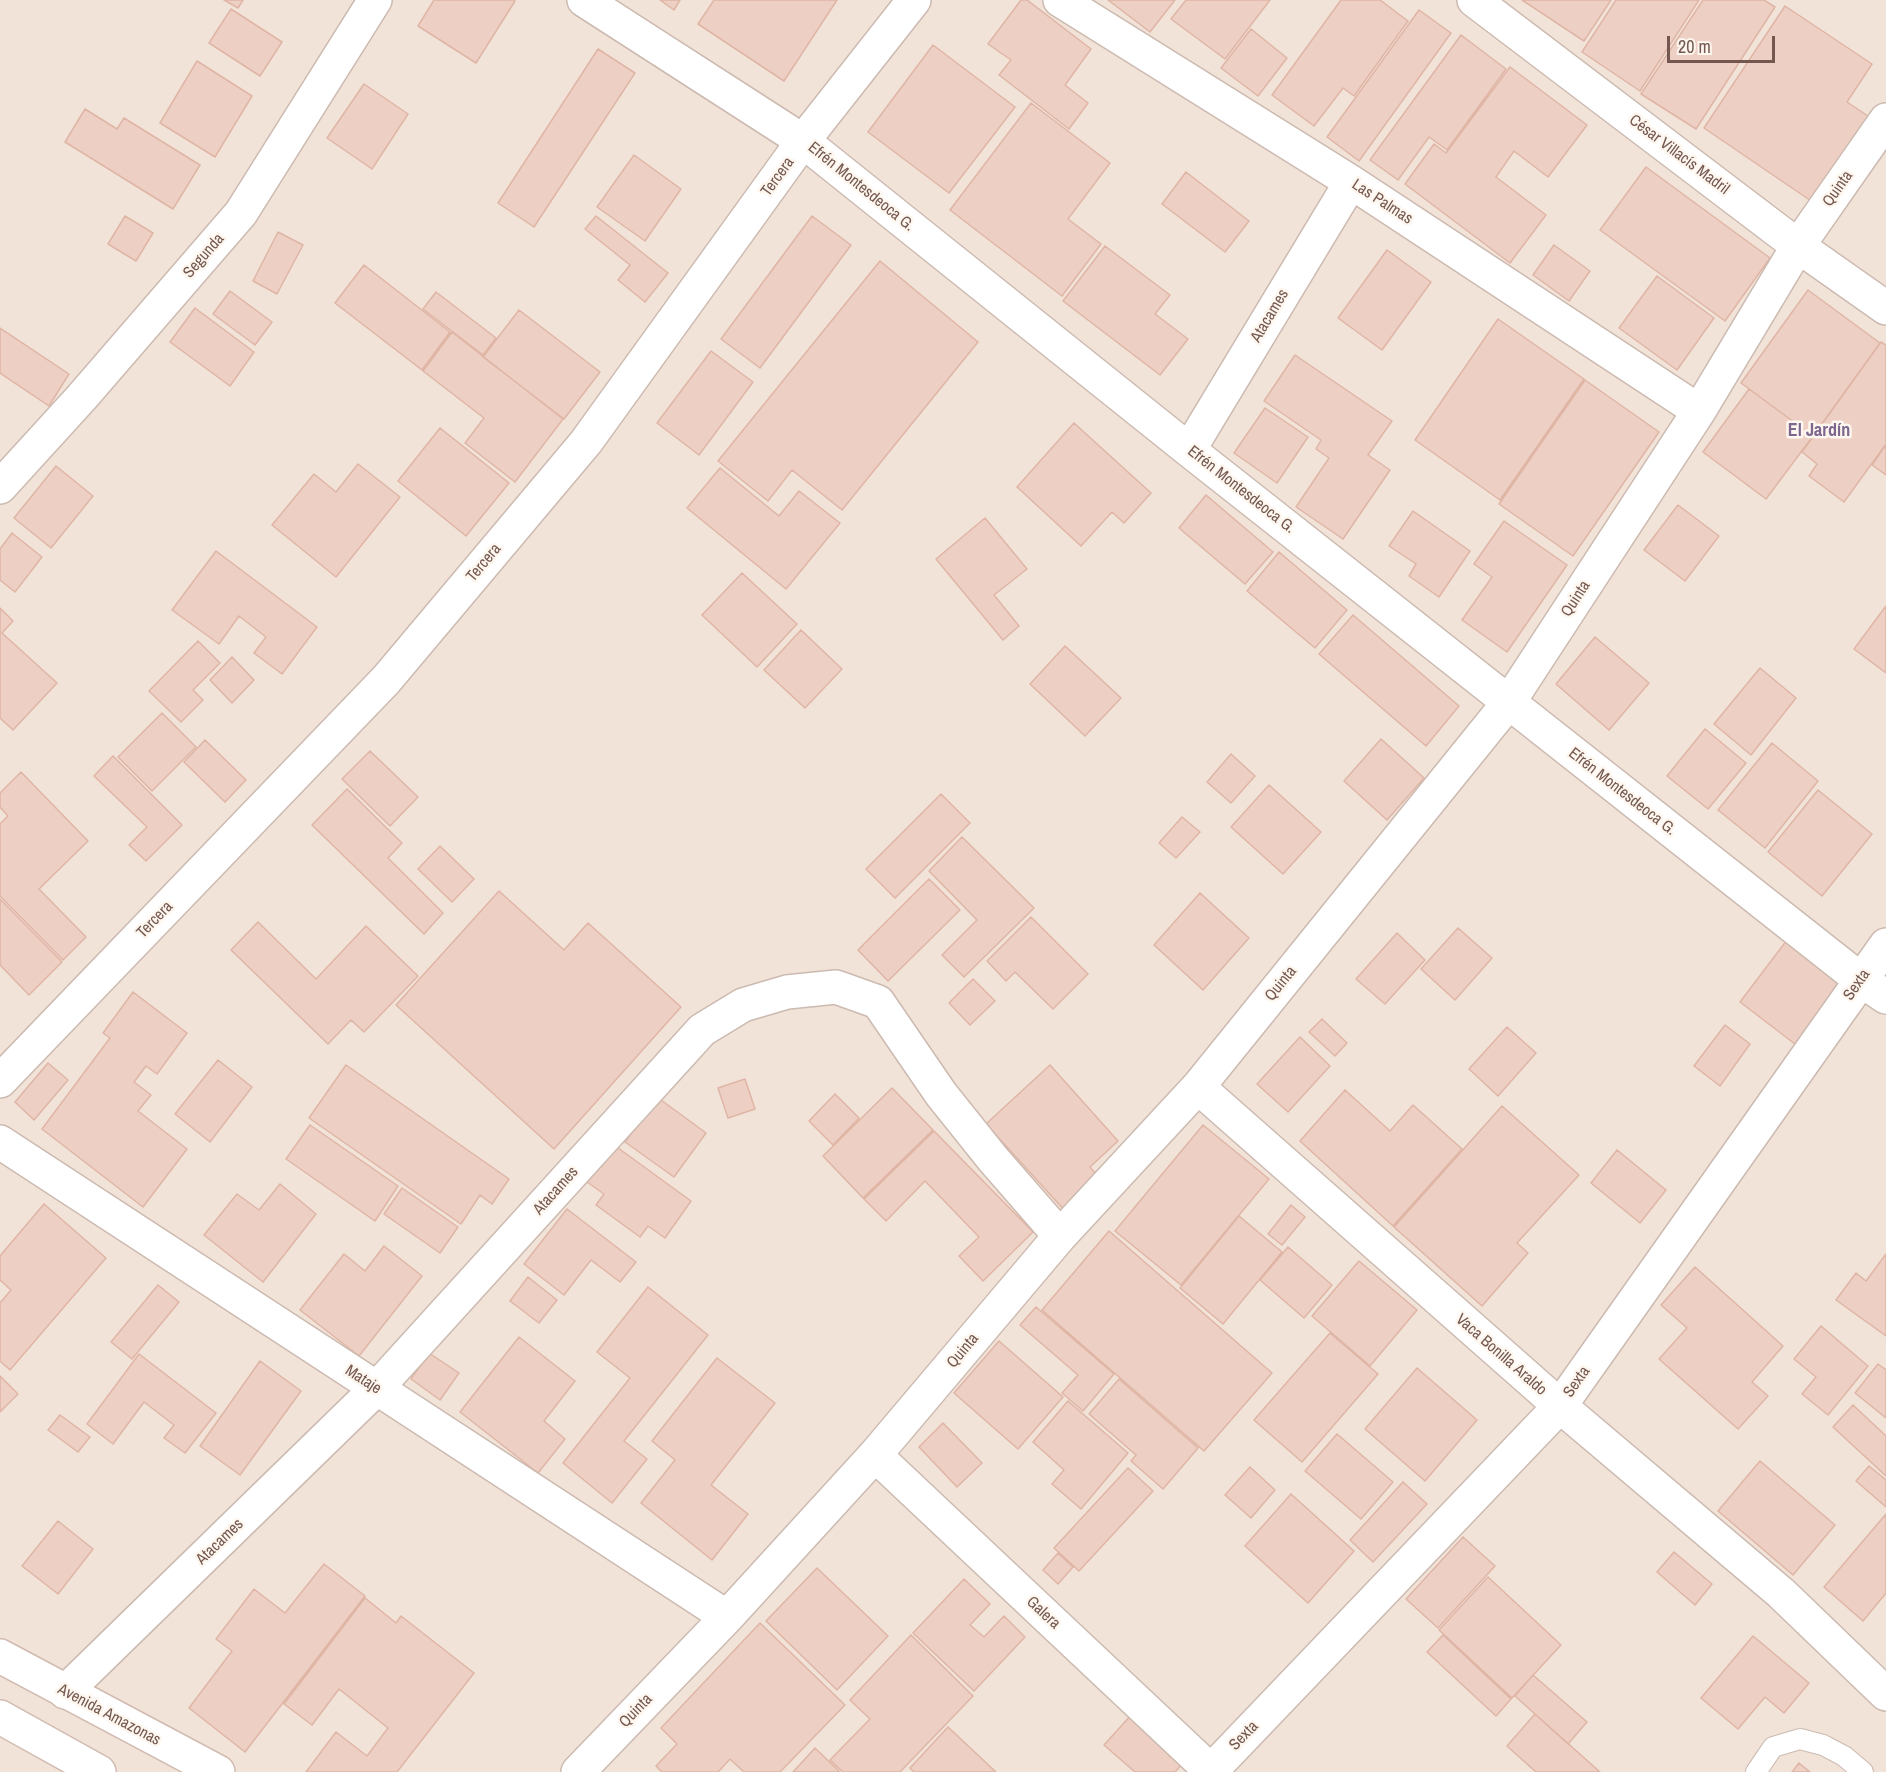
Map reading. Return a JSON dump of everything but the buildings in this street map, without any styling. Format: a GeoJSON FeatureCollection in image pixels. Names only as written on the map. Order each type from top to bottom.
{"type":"FeatureCollection","features":[{"type":"Feature","properties":{"kind":"street","name":"Segunda"},"geometry":{"type":"LineString","coordinates":[[0,487],[82,397],[241,213],[375,0]]}},
{"type":"Feature","properties":{"kind":"street","name":"Efrén Montesdeoca G."},"geometry":{"type":"LineString","coordinates":[[584,0],[803,141],[1189,450],[1874,988]]}},
{"type":"Feature","properties":{"kind":"street","name":"Tercera"},"geometry":{"type":"LineString","coordinates":[[0,1081],[386,680],[586,442],[803,141],[914,0]]}},
{"type":"Feature","properties":{"kind":"street","name":"Las Palmas"},"geometry":{"type":"LineString","coordinates":[[1060,0],[1351,182],[1699,411]]}},
{"type":"Feature","properties":{"kind":"street","name":"César Villacís Madril"},"geometry":{"type":"LineString","coordinates":[[1474,0],[1798,246],[1886,308]]}},
{"type":"Feature","properties":{"kind":"street","name":"Quinta"},"geometry":{"type":"LineString","coordinates":[[578,1772],[727,1617],[875,1455],[1060,1236],[1198,1087],[1509,702],[1699,411],[1798,246],[1886,120]]}},
{"type":"Feature","properties":{"kind":"street","name":"Atacames"},"geometry":{"type":"LineString","coordinates":[[1189,450],[1351,182]]}},
{"type":"Feature","properties":{"kind":"street","name":"Sexta"},"geometry":{"type":"LineString","coordinates":[[1211,1772],[1560,1406],[1874,988],[1886,945]]}},
{"type":"Feature","properties":{"kind":"street","name":"Atacames"},"geometry":{"type":"LineString","coordinates":[[65,1692],[376,1389],[702,1030],[743,1005],[787,992],[836,987],[878,1002],[941,1095],[1060,1236]]}},
{"type":"Feature","properties":{"kind":"street","name":"Vaca Bonilla Araldo"},"geometry":{"type":"LineString","coordinates":[[1198,1087],[1560,1406],[1781,1593],[1886,1694]]}},
{"type":"Feature","properties":{"kind":"street","name":"Mataje"},"geometry":{"type":"LineString","coordinates":[[0,1142],[727,1617]]}},
{"type":"Feature","properties":{"kind":"street","name":"Galera"},"geometry":{"type":"LineString","coordinates":[[875,1455],[1211,1772]]}},
{"type":"Feature","properties":{"kind":"street","name":"Avenida Amazonas"},"geometry":{"type":"LineString","coordinates":[[0,1656],[218,1772]]}},
{"type":"Feature","properties":{"kind":"street"},"geometry":{"type":"LineString","coordinates":[[0,1718],[99,1772]]}},
{"type":"Feature","properties":{"kind":"lane"},"geometry":{"type":"LineString","coordinates":[[1756,1772],[1773,1747],[1800,1739],[1823,1745],[1844,1756],[1863,1772]]}},
{"type":"Feature","properties":{"kind":"shaded area"},"geometry":{"type":"Polygon","coordinates":[[[0,0],[1886,0],[1886,1772],[0,1772],[0,0]]]}},
{"type":"Feature","properties":{"kind":"district","name":"El Jardín"},"geometry":{"type":"Point","coordinates":[1819,431]}}]}
